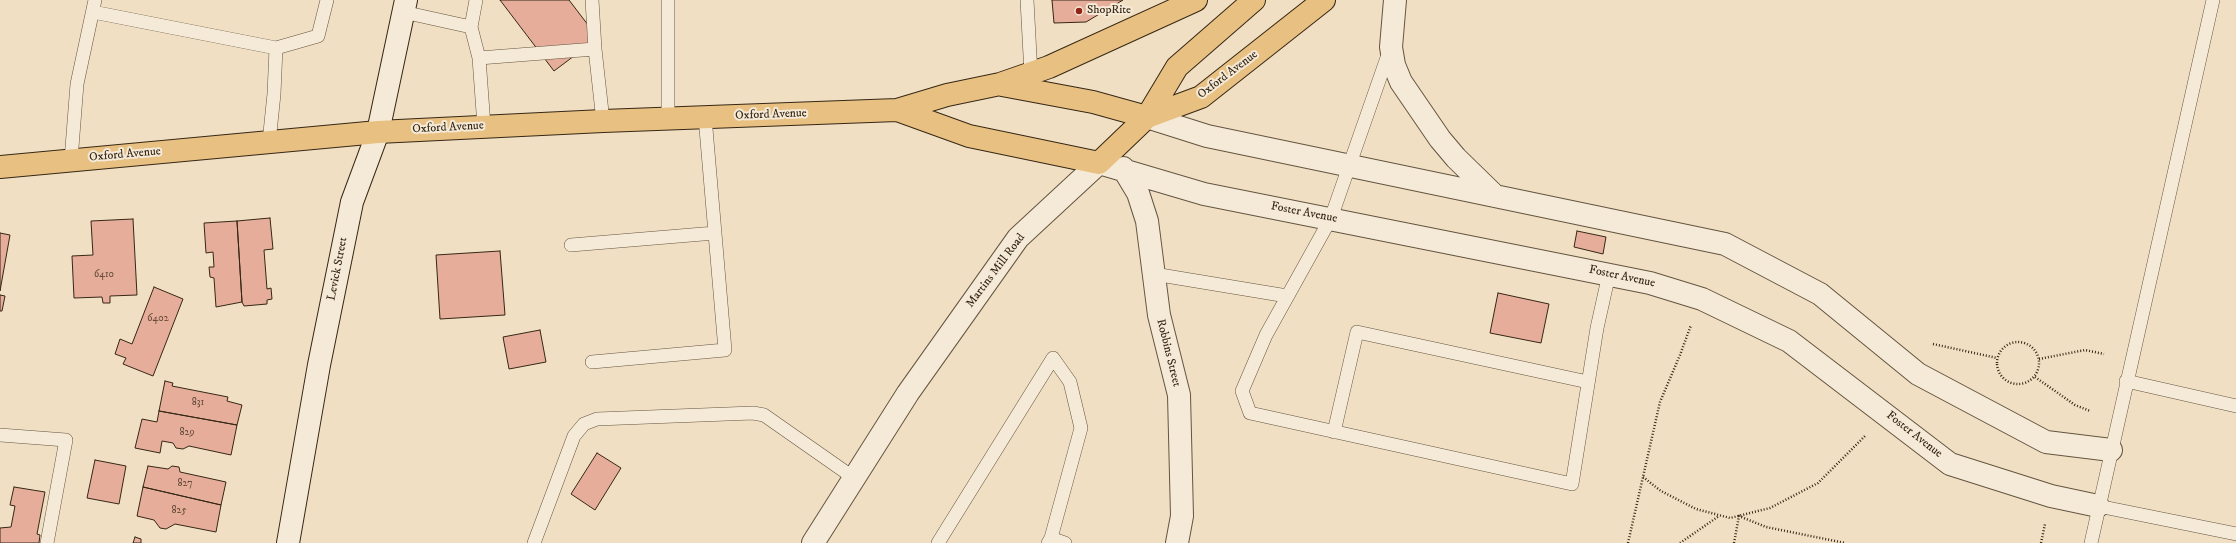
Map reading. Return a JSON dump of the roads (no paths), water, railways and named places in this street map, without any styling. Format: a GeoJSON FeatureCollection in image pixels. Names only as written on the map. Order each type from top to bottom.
{"type":"FeatureCollection","features":[{"type":"Feature","properties":{"kind":"main road","name":"Oxford Avenue"},"geometry":{"type":"LineString","coordinates":[[0,167],[378,132],[668,118],[897,110],[947,95],[1000,84],[1031,74],[1097,46],[1196,0]]}},
{"type":"Feature","properties":{"kind":"main road","name":"Martins Mill Road"},"geometry":{"type":"LineString","coordinates":[[1098,163],[1146,117],[1177,67],[1254,0]]}},
{"type":"Feature","properties":{"kind":"main road","name":"Oxford Avenue"},"geometry":{"type":"LineString","coordinates":[[1000,84],[1093,102],[1146,117],[1202,97],[1324,0]]}},
{"type":"Feature","properties":{"kind":"main road","name":"Oxford Avenue"},"geometry":{"type":"LineString","coordinates":[[897,110],[969,136],[1098,163]]}},
{"type":"Feature","properties":{"kind":"street"},"geometry":{"type":"LineString","coordinates":[[1394,0],[1391,47],[1394,65],[1401,82],[1420,112],[1456,158],[1495,196]]}},
{"type":"Feature","properties":{"kind":"street","name":"Levick Street"},"geometry":{"type":"LineString","coordinates":[[288,543],[319,365],[352,202],[378,132],[404,6]]}},
{"type":"Feature","properties":{"kind":"street"},"geometry":{"type":"LineString","coordinates":[[1146,117],[1207,136],[1725,244],[1820,294],[1925,378],[2046,442],[2111,450]]}},
{"type":"Feature","properties":{"kind":"street","name":"Foster Avenue"},"geometry":{"type":"LineString","coordinates":[[1098,163],[1123,168],[1204,194],[1609,274],[1650,283],[1702,299],[1789,341],[1950,464],[2051,496],[2098,506]]}},
{"type":"Feature","properties":{"kind":"street","name":"Martins Mill Road"},"geometry":{"type":"LineString","coordinates":[[813,543],[908,393],[1018,238],[1098,163]]}},
{"type":"Feature","properties":{"kind":"street","name":"Robbins Street"},"geometry":{"type":"LineString","coordinates":[[1123,168],[1138,193],[1147,221],[1159,315],[1178,395],[1182,516],[1177,543]]}},
{"type":"Feature","properties":{"kind":"lane"},"geometry":{"type":"LineString","coordinates":[[71,160],[77,84],[94,6],[276,48],[318,36],[327,0]]}},
{"type":"Feature","properties":{"kind":"lane"},"geometry":{"type":"LineString","coordinates":[[476,0],[471,27],[479,58],[484,126]]}},
{"type":"Feature","properties":{"kind":"lane"},"geometry":{"type":"LineString","coordinates":[[592,0],[594,49],[603,121]]}},
{"type":"Feature","properties":{"kind":"lane"},"geometry":{"type":"LineString","coordinates":[[668,0],[668,118]]}},
{"type":"Feature","properties":{"kind":"lane"},"geometry":{"type":"LineString","coordinates":[[1027,0],[1031,74]]}},
{"type":"Feature","properties":{"kind":"lane"},"geometry":{"type":"LineString","coordinates":[[2091,543],[2126,381],[2213,0]]}},
{"type":"Feature","properties":{"kind":"lane"},"geometry":{"type":"LineString","coordinates":[[404,6],[471,27]]}},
{"type":"Feature","properties":{"kind":"lane"},"geometry":{"type":"LineString","coordinates":[[1391,47],[1331,218],[1266,335],[1242,391],[1250,413],[1572,484],[1597,328],[1609,274]]}},
{"type":"Feature","properties":{"kind":"lane"},"geometry":{"type":"LineString","coordinates":[[269,142],[274,100],[276,48]]}},
{"type":"Feature","properties":{"kind":"lane"},"geometry":{"type":"LineString","coordinates":[[479,58],[594,49]]}},
{"type":"Feature","properties":{"kind":"lane"},"geometry":{"type":"LineString","coordinates":[[592,362],[725,350],[705,117]]}},
{"type":"Feature","properties":{"kind":"lane"},"geometry":{"type":"LineString","coordinates":[[571,245],[715,233]]}},
{"type":"Feature","properties":{"kind":"lane"},"geometry":{"type":"LineString","coordinates":[[1154,274],[1287,296]]}},
{"type":"Feature","properties":{"kind":"lane"},"geometry":{"type":"LineString","coordinates":[[1334,432],[1357,332],[1588,382]]}},
{"type":"Feature","properties":{"kind":"lane"},"geometry":{"type":"LineString","coordinates":[[938,543],[1053,358],[1070,382],[1081,428],[1050,541],[1065,543]]}},
{"type":"Feature","properties":{"kind":"lane"},"geometry":{"type":"LineString","coordinates":[[2126,381],[2236,406]]}},
{"type":"Feature","properties":{"kind":"lane"},"geometry":{"type":"LineString","coordinates":[[534,543],[574,436],[584,424],[597,419],[752,412],[764,415],[854,478]]}},
{"type":"Feature","properties":{"kind":"lane"},"geometry":{"type":"LineString","coordinates":[[0,435],[66,440],[47,543]]}},
{"type":"Feature","properties":{"kind":"lane"},"geometry":{"type":"LineString","coordinates":[[2098,506],[2236,534]]}},
{"type":"Feature","properties":{"kind":"place","name":"ShopRite"},"geometry":{"type":"Point","coordinates":[1079,11]}}]}
